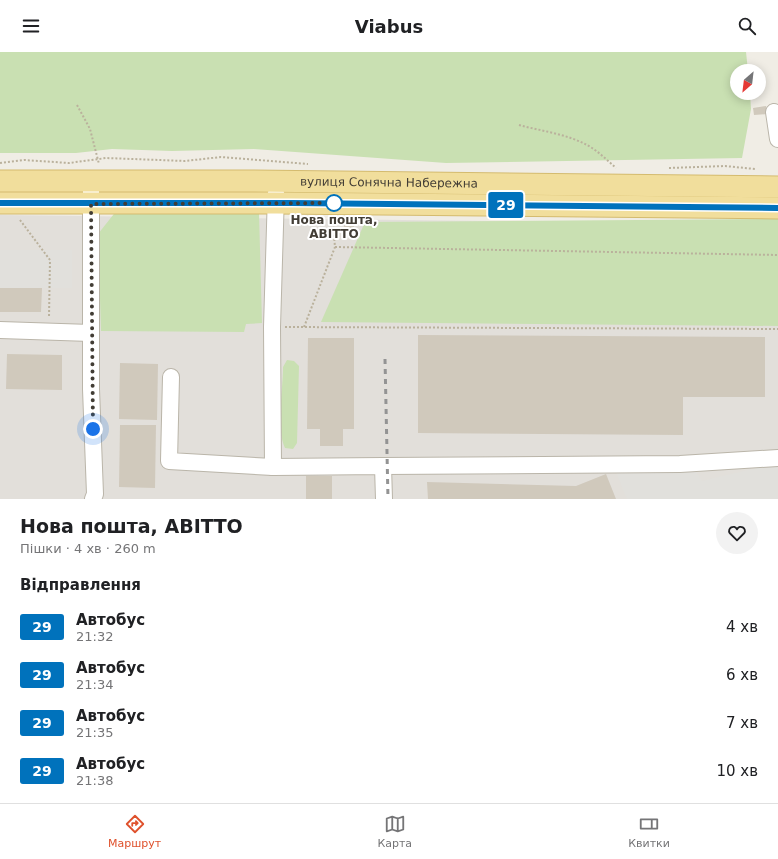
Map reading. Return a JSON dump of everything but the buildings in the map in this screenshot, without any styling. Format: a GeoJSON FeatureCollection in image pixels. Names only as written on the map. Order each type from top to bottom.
{"type":"FeatureCollection","features":[{"type":"Feature","properties":{"kind":"main road","name":"вулиця Сонячна Набережна"},"geometry":{"type":"LineString","coordinates":[[0,181],[276,181],[778,187]]}},
{"type":"Feature","properties":{"kind":"main road","name":"вулиця Сонячна Набережна"},"geometry":{"type":"LineString","coordinates":[[6,203],[276,203],[778,208]]}},
{"type":"Feature","properties":{"kind":"lane"},"geometry":{"type":"LineString","coordinates":[[774,112],[778,139]]}},
{"type":"Feature","properties":{"kind":"lane"},"geometry":{"type":"LineString","coordinates":[[273,467],[272,327],[276,181]]}},
{"type":"Feature","properties":{"kind":"lane"},"geometry":{"type":"LineString","coordinates":[[93,499],[95,494],[91,332],[91,204],[98,182]]}},
{"type":"Feature","properties":{"kind":"lane"},"geometry":{"type":"LineString","coordinates":[[0,330],[91,332]]}},
{"type":"Feature","properties":{"kind":"lane"},"geometry":{"type":"LineString","coordinates":[[171,377],[169,461],[273,467],[680,464],[778,458]]}},
{"type":"Feature","properties":{"kind":"lane"},"geometry":{"type":"LineString","coordinates":[[383,466],[384,499]]}},
{"type":"Feature","properties":{"kind":"path"},"geometry":{"type":"LineString","coordinates":[[78,105],[90,129],[98,182]]}},
{"type":"Feature","properties":{"kind":"path"},"geometry":{"type":"LineString","coordinates":[[519,125],[568,138],[587,145],[603,156],[635,185]]}},
{"type":"Feature","properties":{"kind":"path"},"geometry":{"type":"LineString","coordinates":[[6,203],[50,260],[49,330]]}},
{"type":"Feature","properties":{"kind":"path"},"geometry":{"type":"LineString","coordinates":[[304,327],[335,247],[333,224]]}},
{"type":"Feature","properties":{"kind":"path"},"geometry":{"type":"LineString","coordinates":[[335,247],[778,255]]}},
{"type":"Feature","properties":{"kind":"path"},"geometry":{"type":"LineString","coordinates":[[272,327],[778,329]]}},
{"type":"Feature","properties":{"kind":"shaded area"},"geometry":{"type":"Polygon","coordinates":[[[0,215],[568,222],[778,221],[778,499],[0,499],[0,215]]]}},
{"type":"Feature","properties":{"kind":"shaded area"},"geometry":{"type":"Polygon","coordinates":[[[0,250],[72,250],[72,288],[0,288],[0,250]]]}},
{"type":"Feature","properties":{"kind":"shaded area"},"geometry":{"type":"Polygon","coordinates":[[[778,463],[778,499],[627,499],[616,472],[695,470],[702,481],[778,463]]]}},
{"type":"Feature","properties":{"kind":"green space"},"geometry":{"type":"Polygon","coordinates":[[[0,52],[746,52],[747,64],[730,64],[730,100],[750,100],[751,109],[742,158],[446,163],[254,149],[172,151],[112,149],[76,153],[0,153],[0,52]]]}},
{"type":"Feature","properties":{"kind":"green space"},"geometry":{"type":"Polygon","coordinates":[[[117,210],[259,212],[262,323],[246,324],[244,332],[101,331],[98,234],[117,210]]]}},
{"type":"Feature","properties":{"kind":"green space"},"geometry":{"type":"Polygon","coordinates":[[[778,219],[778,326],[321,322],[365,222],[778,219]]]}},
{"type":"Feature","properties":{"kind":"green space"},"geometry":{"type":"Polygon","coordinates":[[[287,360],[294,361],[299,366],[297,443],[293,449],[285,448],[282,440],[280,420],[283,367],[287,360]]]}},
{"type":"Feature","properties":{"kind":"railway"},"geometry":{"type":"LineString","coordinates":[[385,359],[388,499]]}},
{"type":"Feature","properties":{"kind":"bus line","name":"29"},"geometry":{"type":"LineString","coordinates":[[0,203],[292,203],[778,208]]}},
{"type":"Feature","properties":{"kind":"place","name":"Нова пошта, АВІТТО"},"geometry":{"type":"Point","coordinates":[334,203]}},
{"type":"Feature","properties":{"kind":"route"},"geometry":{"type":"LineString","coordinates":[[93,429],[91,389],[91,204],[339,203],[334,203]]}}]}
